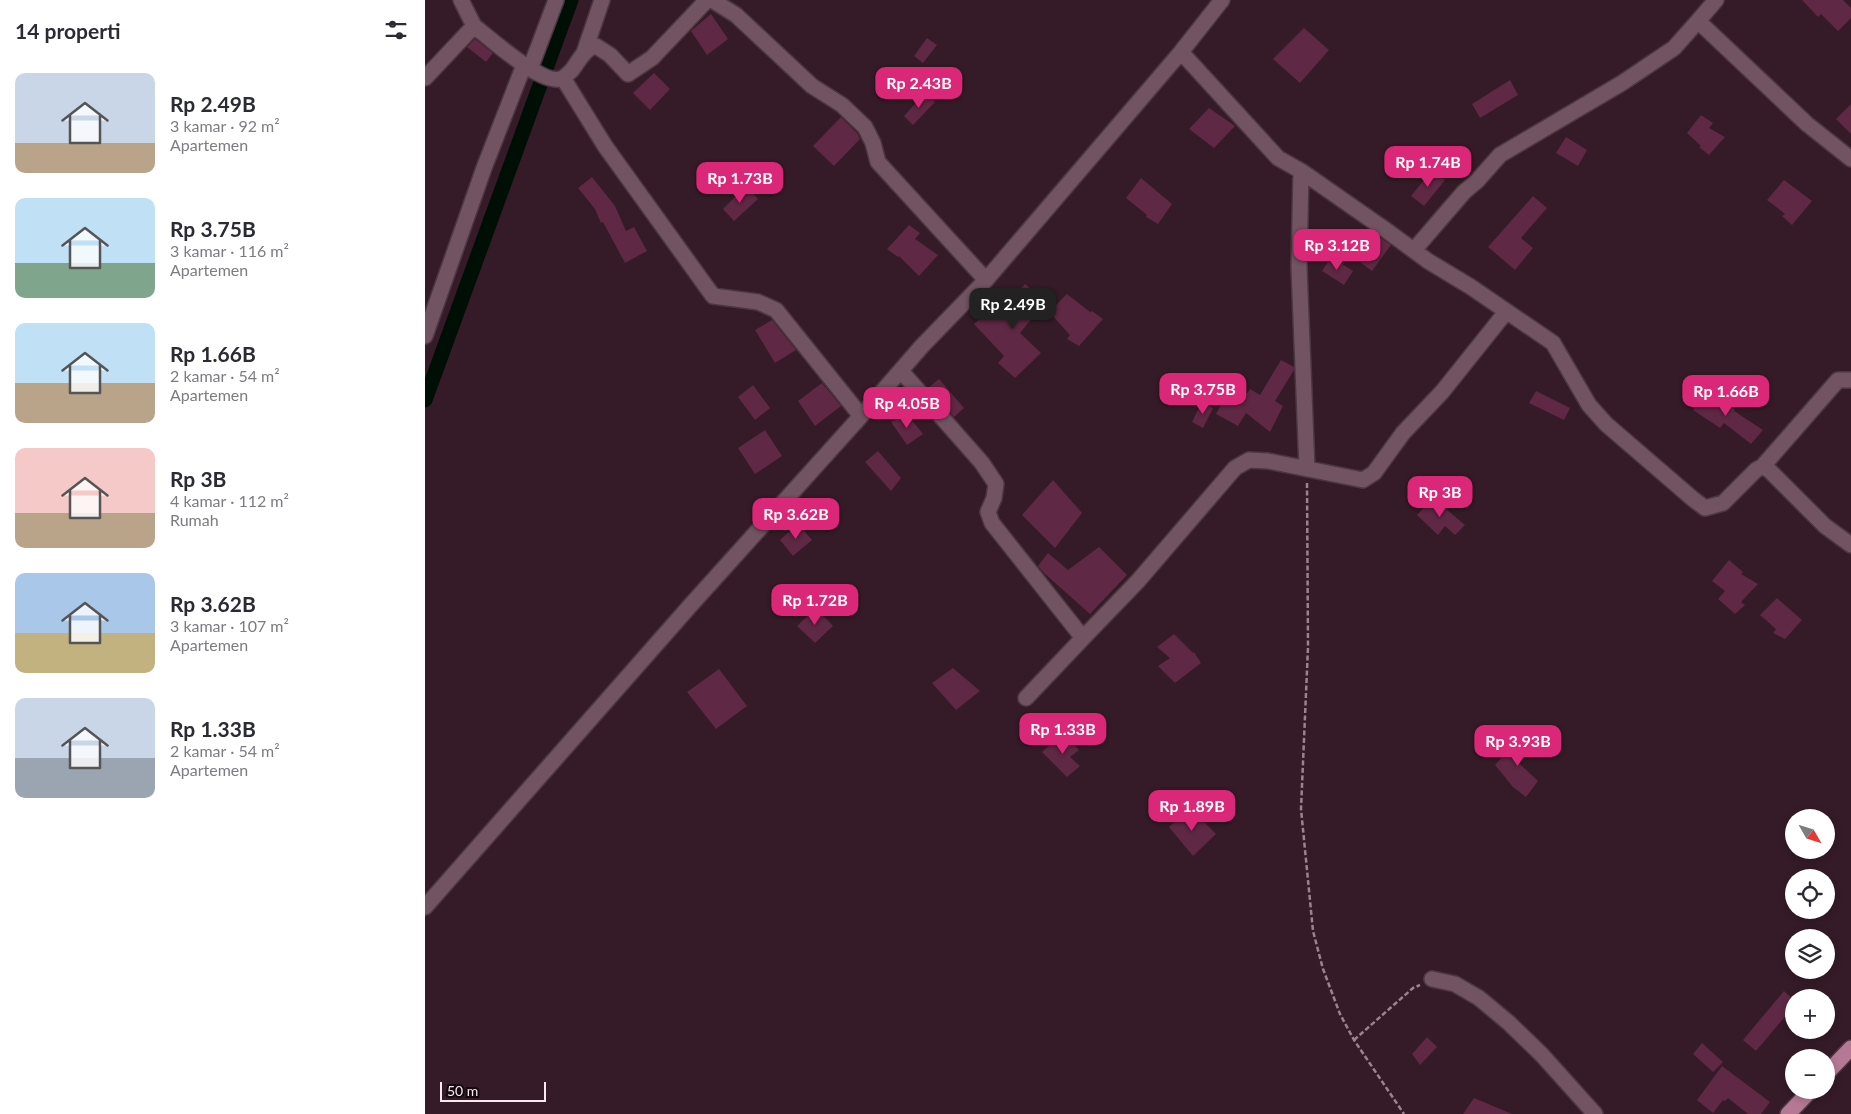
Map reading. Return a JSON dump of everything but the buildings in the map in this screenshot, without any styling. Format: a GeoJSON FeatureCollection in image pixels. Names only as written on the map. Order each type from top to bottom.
{"type":"FeatureCollection","features":[{"type":"Feature","properties":{"kind":"main road"},"geometry":{"type":"LineString","coordinates":[[1835,1065],[1851,1048]]}},
{"type":"Feature","properties":{"kind":"main road"},"geometry":{"type":"LineString","coordinates":[[1788,1114],[1802,1099]]}},
{"type":"Feature","properties":{"kind":"street"},"geometry":{"type":"LineString","coordinates":[[461,0],[474,26],[529,69],[559,79],[713,296],[758,302],[776,310],[861,416]]}},
{"type":"Feature","properties":{"kind":"street"},"geometry":{"type":"LineString","coordinates":[[425,336],[484,168],[529,69],[556,0]]}},
{"type":"Feature","properties":{"kind":"street"},"geometry":{"type":"LineString","coordinates":[[584,53],[602,0]]}},
{"type":"Feature","properties":{"kind":"street"},"geometry":{"type":"LineString","coordinates":[[559,79],[572,70],[584,53],[591,47],[596,46],[602,49],[628,74],[652,58],[707,0]]}},
{"type":"Feature","properties":{"kind":"street"},"geometry":{"type":"LineString","coordinates":[[712,0],[736,15],[812,86],[842,105],[865,127],[873,143],[878,162],[986,280]]}},
{"type":"Feature","properties":{"kind":"street"},"geometry":{"type":"LineString","coordinates":[[425,908],[689,607],[922,346],[986,280],[1181,52],[1222,0]]}},
{"type":"Feature","properties":{"kind":"street"},"geometry":{"type":"LineString","coordinates":[[1414,250],[1499,154],[1622,83],[1674,48],[1716,0]]}},
{"type":"Feature","properties":{"kind":"street"},"geometry":{"type":"LineString","coordinates":[[1699,21],[1807,124],[1851,159]]}},
{"type":"Feature","properties":{"kind":"street"},"geometry":{"type":"LineString","coordinates":[[425,78],[474,26]]}},
{"type":"Feature","properties":{"kind":"street"},"geometry":{"type":"LineString","coordinates":[[1181,52],[1278,158],[1301,171],[1414,250],[1553,343],[1578,388],[1598,416],[1705,508],[1723,503],[1756,470],[1763,466],[1838,380],[1851,380]]}},
{"type":"Feature","properties":{"kind":"street"},"geometry":{"type":"LineString","coordinates":[[1301,171],[1299,267],[1307,469]]}},
{"type":"Feature","properties":{"kind":"street"},"geometry":{"type":"LineString","coordinates":[[1026,698],[1138,581],[1235,468],[1249,460],[1268,461],[1363,480],[1373,473],[1403,433],[1442,392],[1506,312]]}},
{"type":"Feature","properties":{"kind":"street"},"geometry":{"type":"LineString","coordinates":[[901,371],[982,463],[996,484],[989,512],[992,523],[1083,638]]}},
{"type":"Feature","properties":{"kind":"street"},"geometry":{"type":"LineString","coordinates":[[1763,466],[1825,526],[1851,545]]}},
{"type":"Feature","properties":{"kind":"street"},"geometry":{"type":"LineString","coordinates":[[1432,979],[1455,984],[1479,998],[1509,1023],[1595,1114]]}},
{"type":"Feature","properties":{"kind":"path"},"geometry":{"type":"LineString","coordinates":[[1307,469],[1309,521],[1308,647],[1301,809],[1313,931],[1323,970],[1340,1014],[1354,1040],[1404,1114]]}},
{"type":"Feature","properties":{"kind":"path"},"geometry":{"type":"LineString","coordinates":[[1354,1040],[1413,988],[1432,979]]}},
{"type":"Feature","properties":{"kind":"waterway"},"geometry":{"type":"LineString","coordinates":[[425,400],[571,0]]}}]}
